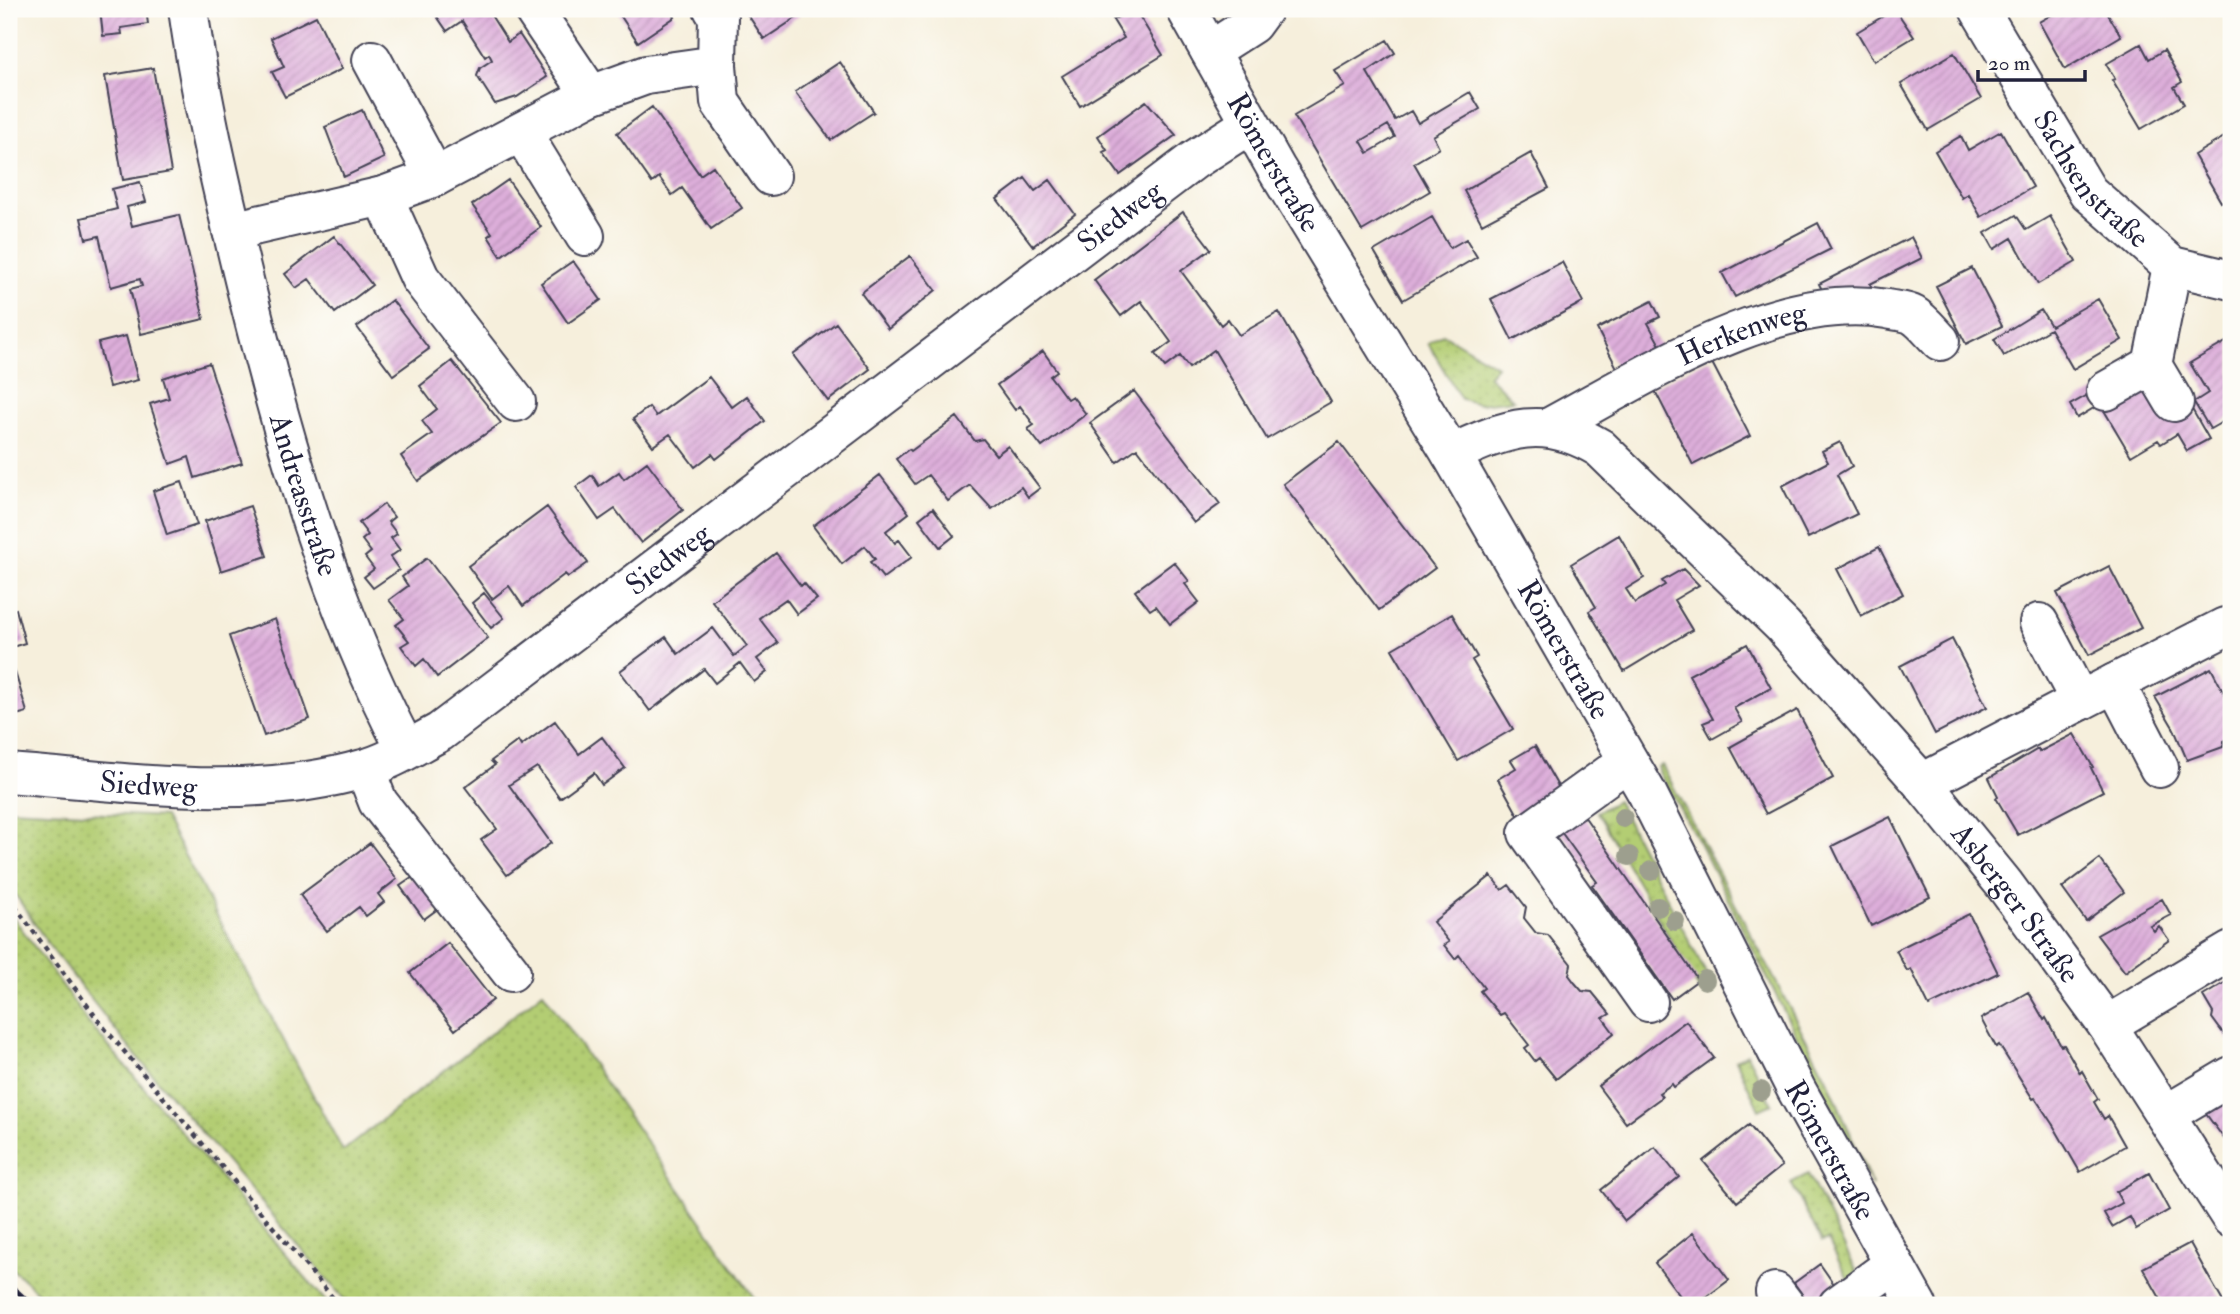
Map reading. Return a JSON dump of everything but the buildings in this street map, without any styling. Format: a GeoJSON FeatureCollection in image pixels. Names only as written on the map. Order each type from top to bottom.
{"type":"FeatureCollection","features":[{"type":"Feature","properties":{"kind":"street","name":"Andreasstraße"},"geometry":{"type":"LineString","coordinates":[[188,9],[232,231],[273,398],[318,538],[355,639],[405,750]]}},
{"type":"Feature","properties":{"kind":"street"},"geometry":{"type":"LineString","coordinates":[[533,9],[591,95]]}},
{"type":"Feature","properties":{"kind":"street"},"geometry":{"type":"LineString","coordinates":[[713,9],[719,17],[717,65],[720,103],[771,176]]}},
{"type":"Feature","properties":{"kind":"street","name":"Römerstraße"},"geometry":{"type":"LineString","coordinates":[[1186,9],[1250,124],[1451,454],[1628,761],[1899,1290]]}},
{"type":"Feature","properties":{"kind":"street"},"geometry":{"type":"LineString","coordinates":[[1210,51],[1252,24],[1263,9]]}},
{"type":"Feature","properties":{"kind":"street","name":"Sachsenstraße"},"geometry":{"type":"LineString","coordinates":[[1979,9],[2088,192],[2172,265]]}},
{"type":"Feature","properties":{"kind":"street"},"geometry":{"type":"LineString","coordinates":[[372,60],[435,177]]}},
{"type":"Feature","properties":{"kind":"street"},"geometry":{"type":"LineString","coordinates":[[232,231],[383,196],[435,177],[591,95],[646,75],[717,65]]}},
{"type":"Feature","properties":{"kind":"street","name":"Siedweg"},"geometry":{"type":"LineString","coordinates":[[9,773],[256,789],[365,769],[440,732],[1194,160],[1250,124]]}},
{"type":"Feature","properties":{"kind":"street"},"geometry":{"type":"LineString","coordinates":[[522,133],[585,236]]}},
{"type":"Feature","properties":{"kind":"street"},"geometry":{"type":"LineString","coordinates":[[383,196],[420,278],[516,402]]}},
{"type":"Feature","properties":{"kind":"street"},"geometry":{"type":"LineString","coordinates":[[2174,402],[2152,365],[2172,265],[2231,280]]}},
{"type":"Feature","properties":{"kind":"street","name":"Herkenweg"},"geometry":{"type":"LineString","coordinates":[[1550,427],[1685,355],[1748,327],[1825,308],[1871,307],[1912,313],[1940,341]]}},
{"type":"Feature","properties":{"kind":"street"},"geometry":{"type":"LineString","coordinates":[[2106,391],[2152,365]]}},
{"type":"Feature","properties":{"kind":"street","name":"Herkenweg"},"geometry":{"type":"LineString","coordinates":[[1451,454],[1490,436],[1528,427],[1550,427],[1578,434],[1601,448],[1829,676]]}},
{"type":"Feature","properties":{"kind":"street"},"geometry":{"type":"LineString","coordinates":[[2039,623],[2080,701]]}},
{"type":"Feature","properties":{"kind":"street"},"geometry":{"type":"LineString","coordinates":[[1922,783],[2225,627]]}},
{"type":"Feature","properties":{"kind":"street","name":"Asberger Straße"},"geometry":{"type":"LineString","coordinates":[[1829,676],[1922,783],[2004,884],[2107,1025],[2231,1219]]}},
{"type":"Feature","properties":{"kind":"street"},"geometry":{"type":"LineString","coordinates":[[2115,683],[2159,768]]}},
{"type":"Feature","properties":{"kind":"street"},"geometry":{"type":"LineString","coordinates":[[1628,761],[1528,833],[1648,1002]]}},
{"type":"Feature","properties":{"kind":"street"},"geometry":{"type":"LineString","coordinates":[[365,769],[378,802],[511,972]]}},
{"type":"Feature","properties":{"kind":"street"},"geometry":{"type":"LineString","coordinates":[[2107,1025],[2231,951]]}},
{"type":"Feature","properties":{"kind":"street"},"geometry":{"type":"LineString","coordinates":[[2167,1115],[2231,1076]]}},
{"type":"Feature","properties":{"kind":"street"},"geometry":{"type":"LineString","coordinates":[[1838,1305],[1899,1290]]}},
{"type":"Feature","properties":{"kind":"path"},"geometry":{"type":"LineString","coordinates":[[9,898],[101,1024],[339,1305]]}},
{"type":"Feature","properties":{"kind":"green space"},"geometry":{"type":"Polygon","coordinates":[[[1443,334],[1497,366],[1488,376],[1513,400],[1479,404],[1461,399],[1428,343],[1443,334]]]}},
{"type":"Feature","properties":{"kind":"green space"},"geometry":{"type":"Polygon","coordinates":[[[1662,765],[1830,1085],[1872,1186],[1700,844],[1660,774],[1658,767],[1662,765]]]}},
{"type":"Feature","properties":{"kind":"green space"},"geometry":{"type":"Polygon","coordinates":[[[1617,801],[1711,983],[1699,989],[1597,812],[1617,801]]]}},
{"type":"Feature","properties":{"kind":"green space"},"geometry":{"type":"Polygon","coordinates":[[[9,809],[164,817],[343,1151],[543,992],[759,1305],[349,1305],[128,1046],[50,947],[9,885],[9,809]]]}},
{"type":"Feature","properties":{"kind":"green space"},"geometry":{"type":"Polygon","coordinates":[[[9,911],[87,1021],[329,1305],[52,1305],[9,1266],[9,911]]]}},
{"type":"Feature","properties":{"kind":"green space"},"geometry":{"type":"Polygon","coordinates":[[[1747,1054],[1772,1104],[1759,1110],[1736,1060],[1747,1054]]]}},
{"type":"Feature","properties":{"kind":"green space"},"geometry":{"type":"Polygon","coordinates":[[[1808,1174],[1870,1298],[1860,1303],[1828,1240],[1822,1242],[1791,1183],[1808,1174]]]}},
{"type":"Feature","properties":{"kind":"railway"},"geometry":{"type":"LineString","coordinates":[[9,1284],[32,1305]]}}]}
